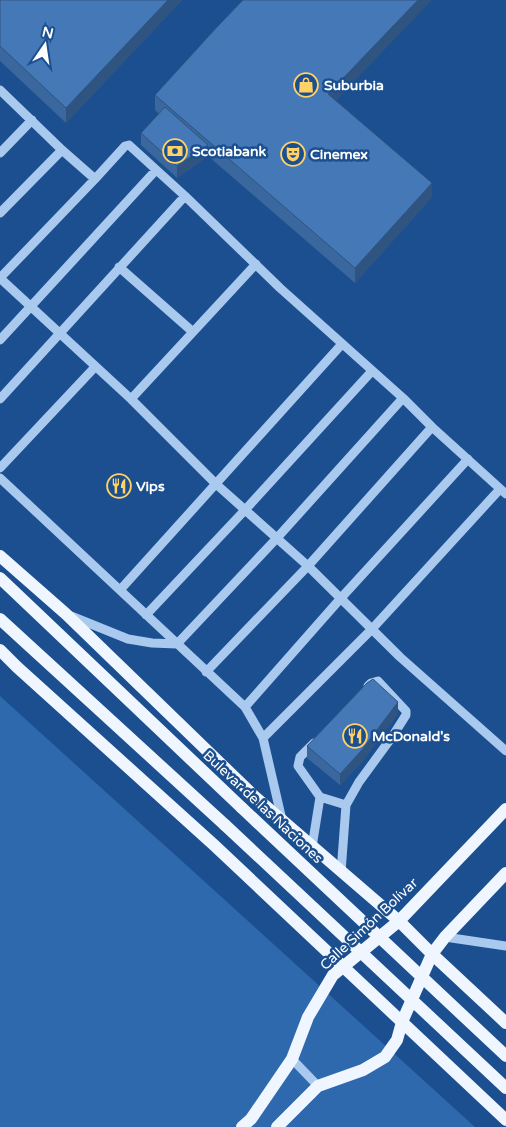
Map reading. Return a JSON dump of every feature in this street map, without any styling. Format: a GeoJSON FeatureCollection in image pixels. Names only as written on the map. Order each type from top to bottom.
{"type":"FeatureCollection","features":[{"type":"Feature","properties":{"kind":"main road"},"geometry":{"type":"LineString","coordinates":[[0,556],[66,614],[254,796],[399,921],[506,1023]]}},
{"type":"Feature","properties":{"kind":"main road","name":"Bulevar de las Naciones"},"geometry":{"type":"LineString","coordinates":[[0,578],[506,1056]]}},
{"type":"Feature","properties":{"kind":"main road"},"geometry":{"type":"LineString","coordinates":[[0,619],[225,825],[506,1088]]}},
{"type":"Feature","properties":{"kind":"main road"},"geometry":{"type":"LineString","coordinates":[[0,650],[214,845],[506,1120]]}},
{"type":"Feature","properties":{"kind":"main road","name":"Calle Simón Bolívar"},"geometry":{"type":"LineString","coordinates":[[242,1127],[251,1119],[292,1059],[308,1017],[333,975],[399,921],[506,809]]}},
{"type":"Feature","properties":{"kind":"main road"},"geometry":{"type":"LineString","coordinates":[[277,1127],[318,1086],[363,1070],[385,1057],[397,1040],[402,1022],[432,954],[445,937],[506,873]]}},
{"type":"Feature","properties":{"kind":"street"},"geometry":{"type":"LineString","coordinates":[[0,90],[62,150],[96,179]]}},
{"type":"Feature","properties":{"kind":"street"},"geometry":{"type":"LineString","coordinates":[[0,153],[32,120]]}},
{"type":"Feature","properties":{"kind":"street"},"geometry":{"type":"LineString","coordinates":[[263,738],[372,629],[503,492],[432,428],[403,398],[280,288],[185,196],[129,145],[124,146],[96,179],[0,278],[131,399],[216,484],[308,566],[341,598],[372,629],[400,657],[506,751]]}},
{"type":"Feature","properties":{"kind":"street"},"geometry":{"type":"LineString","coordinates":[[0,213],[62,150]]}},
{"type":"Feature","properties":{"kind":"street"},"geometry":{"type":"LineString","coordinates":[[0,340],[156,170]]}},
{"type":"Feature","properties":{"kind":"street"},"geometry":{"type":"LineString","coordinates":[[0,399],[185,196]]}},
{"type":"Feature","properties":{"kind":"street"},"geometry":{"type":"LineString","coordinates":[[131,399],[256,264]]}},
{"type":"Feature","properties":{"kind":"street"},"geometry":{"type":"LineString","coordinates":[[119,267],[193,332]]}},
{"type":"Feature","properties":{"kind":"street"},"geometry":{"type":"LineString","coordinates":[[120,590],[342,344]]}},
{"type":"Feature","properties":{"kind":"street"},"geometry":{"type":"LineString","coordinates":[[0,468],[95,367]]}},
{"type":"Feature","properties":{"kind":"street"},"geometry":{"type":"LineString","coordinates":[[146,615],[372,371]]}},
{"type":"Feature","properties":{"kind":"street"},"geometry":{"type":"LineString","coordinates":[[66,614],[128,639],[152,643],[177,644],[277,538],[403,398]]}},
{"type":"Feature","properties":{"kind":"street"},"geometry":{"type":"LineString","coordinates":[[206,672],[308,566],[432,428]]}},
{"type":"Feature","properties":{"kind":"street"},"geometry":{"type":"LineString","coordinates":[[245,707],[468,459]]}},
{"type":"Feature","properties":{"kind":"street"},"geometry":{"type":"LineString","coordinates":[[0,478],[245,707],[263,738],[282,821]]}},
{"type":"Feature","properties":{"kind":"street"},"geometry":{"type":"LineString","coordinates":[[341,872],[346,805],[359,782],[392,738],[406,715],[406,711],[378,681],[371,683],[364,690]]}},
{"type":"Feature","properties":{"kind":"street"},"geometry":{"type":"LineString","coordinates":[[319,737],[300,757],[298,766],[320,797],[346,805]]}},
{"type":"Feature","properties":{"kind":"street"},"geometry":{"type":"LineString","coordinates":[[312,847],[320,797]]}},
{"type":"Feature","properties":{"kind":"street"},"geometry":{"type":"LineString","coordinates":[[445,937],[506,946]]}},
{"type":"Feature","properties":{"kind":"street"},"geometry":{"type":"LineString","coordinates":[[292,1059],[318,1086]]}},
{"type":"Feature","properties":{"kind":"shaded area"},"geometry":{"type":"Polygon","coordinates":[[[0,696],[475,1127],[0,1127],[0,696]]]}},
{"type":"Feature","properties":{"kind":"building"},"geometry":{"type":"Polygon","coordinates":[[[0,0],[168,0],[66,108],[0,46],[0,0]]]}},
{"type":"Feature","properties":{"kind":"building","name":"Cinemex"},"geometry":{"type":"Polygon","coordinates":[[[243,0],[418,0],[328,94],[432,183],[355,268],[155,95],[243,0]]]}},
{"type":"Feature","properties":{"kind":"building","name":"Scotiabank"},"geometry":{"type":"Polygon","coordinates":[[[165,107],[208,145],[177,166],[141,133],[165,107]]]}},
{"type":"Feature","properties":{"kind":"building","name":"McDonald's"},"geometry":{"type":"Polygon","coordinates":[[[373,679],[398,702],[361,751],[340,774],[307,746],[373,679]]]}},
{"type":"Feature","properties":{"kind":"place","name":"Suburbia"},"geometry":{"type":"Point","coordinates":[306,85]}},
{"type":"Feature","properties":{"kind":"place","name":"Scotiabank"},"geometry":{"type":"Point","coordinates":[175,151]}},
{"type":"Feature","properties":{"kind":"place","name":"Cinemex"},"geometry":{"type":"Point","coordinates":[293,154]}},
{"type":"Feature","properties":{"kind":"place","name":"Vips"},"geometry":{"type":"Point","coordinates":[119,486]}},
{"type":"Feature","properties":{"kind":"place","name":"McDonald's"},"geometry":{"type":"Point","coordinates":[355,736]}}]}
